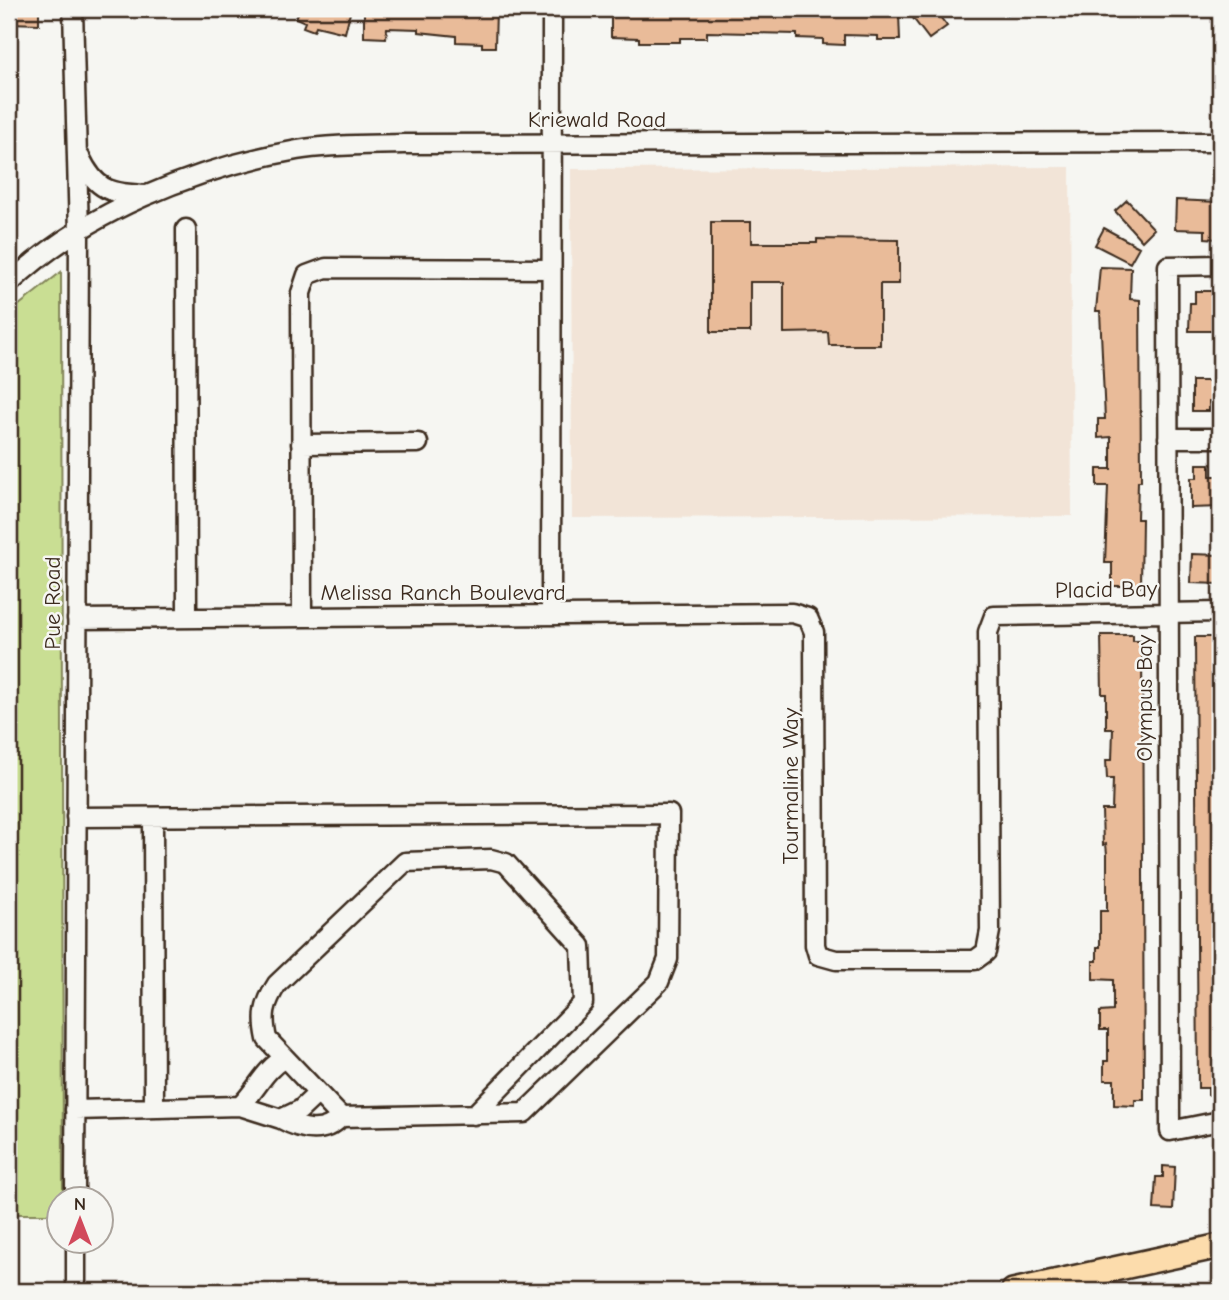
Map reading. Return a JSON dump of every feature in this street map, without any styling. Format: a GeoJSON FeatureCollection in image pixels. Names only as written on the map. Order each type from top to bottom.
{"type":"FeatureCollection","features":[{"type":"Feature","properties":{"kind":"main road"},"geometry":{"type":"LineString","coordinates":[[1013,1291],[1220,1246]]}},
{"type":"Feature","properties":{"kind":"street","name":"Pue Road"},"geometry":{"type":"LineString","coordinates":[[73,9],[79,233],[75,1184]]}},
{"type":"Feature","properties":{"kind":"street"},"geometry":{"type":"LineString","coordinates":[[551,615],[552,9]]}},
{"type":"Feature","properties":{"kind":"street","name":"Kriewald Road"},"geometry":{"type":"LineString","coordinates":[[9,284],[29,264],[146,195],[187,178],[242,161],[300,149],[404,144],[1220,142]]}},
{"type":"Feature","properties":{"kind":"street"},"geometry":{"type":"LineString","coordinates":[[77,153],[97,184],[127,195],[146,195]]}},
{"type":"Feature","properties":{"kind":"street"},"geometry":{"type":"LineString","coordinates":[[186,229],[187,618]]}},
{"type":"Feature","properties":{"kind":"street","name":"Olympus Bay"},"geometry":{"type":"LineString","coordinates":[[1220,265],[1167,265],[1170,1130],[1220,1121]]}},
{"type":"Feature","properties":{"kind":"street"},"geometry":{"type":"LineString","coordinates":[[302,617],[301,293],[307,275],[326,268],[551,269]]}},
{"type":"Feature","properties":{"kind":"street"},"geometry":{"type":"LineString","coordinates":[[1168,438],[1220,438]]}},
{"type":"Feature","properties":{"kind":"street"},"geometry":{"type":"LineString","coordinates":[[301,444],[418,443]]}},
{"type":"Feature","properties":{"kind":"street","name":"Placid Bay"},"geometry":{"type":"LineString","coordinates":[[818,955],[836,960],[975,960],[986,953],[990,930],[988,632],[994,616],[1220,612]]}},
{"type":"Feature","properties":{"kind":"street","name":"Melissa Ranch Boulevard"},"geometry":{"type":"LineString","coordinates":[[77,619],[792,613],[808,618]]}},
{"type":"Feature","properties":{"kind":"street","name":"Tourmaline Way"},"geometry":{"type":"LineString","coordinates":[[808,618],[814,632],[815,945],[818,955]]}},
{"type":"Feature","properties":{"kind":"street"},"geometry":{"type":"LineString","coordinates":[[75,1110],[240,1106],[281,1119],[299,1129],[317,1130],[333,1125],[341,1117],[524,1112],[659,982],[668,959],[669,814],[76,817]]}},
{"type":"Feature","properties":{"kind":"street"},"geometry":{"type":"LineString","coordinates":[[153,817],[154,1108]]}},
{"type":"Feature","properties":{"kind":"street"},"geometry":{"type":"LineString","coordinates":[[341,1117],[267,1040],[265,1003],[277,984],[405,862],[491,859],[506,863],[581,946],[583,1003],[474,1115]]}},
{"type":"Feature","properties":{"kind":"street"},"geometry":{"type":"LineString","coordinates":[[240,1106],[253,1094],[260,1077],[285,1058]]}},
{"type":"Feature","properties":{"kind":"street"},"geometry":{"type":"LineString","coordinates":[[281,1119],[300,1110],[318,1093]]}},
{"type":"Feature","properties":{"kind":"street"},"geometry":{"type":"LineString","coordinates":[[76,1254],[76,1291]]}},
{"type":"Feature","properties":{"kind":"shaded area"},"geometry":{"type":"Polygon","coordinates":[[[1070,167],[1072,516],[572,518],[571,169],[1070,167]]]}},
{"type":"Feature","properties":{"kind":"green space"},"geometry":{"type":"Polygon","coordinates":[[[61,272],[63,1184],[46,1184],[46,1214],[9,1214],[9,313],[61,272]]]}},
{"type":"Feature","properties":{"kind":"building"},"geometry":{"type":"Polygon","coordinates":[[[9,9],[39,9],[39,24],[9,23],[9,9]]]}},
{"type":"Feature","properties":{"kind":"building"},"geometry":{"type":"Polygon","coordinates":[[[300,9],[351,9],[345,33],[316,26],[314,31],[303,27],[305,22],[296,18],[300,9]]]}},
{"type":"Feature","properties":{"kind":"building"},"geometry":{"type":"Polygon","coordinates":[[[364,9],[496,9],[495,47],[482,47],[482,43],[456,42],[456,36],[419,32],[419,29],[387,28],[386,38],[364,37],[364,9]]]}},
{"type":"Feature","properties":{"kind":"building"},"geometry":{"type":"Polygon","coordinates":[[[871,9],[871,14],[899,14],[900,40],[844,35],[844,45],[823,44],[823,39],[797,38],[797,34],[707,32],[707,38],[680,38],[680,42],[639,42],[639,38],[611,37],[611,10],[871,9]]]}},
{"type":"Feature","properties":{"kind":"building"},"geometry":{"type":"Polygon","coordinates":[[[906,9],[934,9],[947,26],[929,39],[906,9]]]}},
{"type":"Feature","properties":{"kind":"building"},"geometry":{"type":"Polygon","coordinates":[[[1127,200],[1154,229],[1142,241],[1115,211],[1127,200]]]}},
{"type":"Feature","properties":{"kind":"building"},"geometry":{"type":"Polygon","coordinates":[[[1176,200],[1218,202],[1217,239],[1205,238],[1205,230],[1175,229],[1176,200]]]}},
{"type":"Feature","properties":{"kind":"building"},"geometry":{"type":"Polygon","coordinates":[[[711,222],[751,222],[751,243],[817,243],[817,239],[899,240],[899,284],[880,284],[880,345],[829,345],[828,332],[784,333],[784,282],[750,282],[750,332],[711,332],[711,222]]]}},
{"type":"Feature","properties":{"kind":"building"},"geometry":{"type":"Polygon","coordinates":[[[1104,228],[1139,247],[1130,263],[1095,245],[1104,228]]]}},
{"type":"Feature","properties":{"kind":"building"},"geometry":{"type":"Polygon","coordinates":[[[1100,267],[1131,268],[1130,299],[1140,300],[1141,481],[1138,481],[1137,519],[1142,519],[1141,586],[1112,586],[1112,563],[1105,563],[1108,486],[1097,486],[1097,469],[1111,469],[1111,437],[1098,438],[1098,419],[1105,419],[1100,311],[1096,311],[1100,267]]]}},
{"type":"Feature","properties":{"kind":"building"},"geometry":{"type":"Polygon","coordinates":[[[1195,291],[1220,291],[1220,331],[1189,331],[1190,303],[1195,303],[1195,291]]]}},
{"type":"Feature","properties":{"kind":"building"},"geometry":{"type":"Polygon","coordinates":[[[1192,381],[1220,381],[1220,401],[1209,401],[1209,411],[1192,411],[1192,381]]]}},
{"type":"Feature","properties":{"kind":"building"},"geometry":{"type":"Polygon","coordinates":[[[1197,464],[1210,464],[1210,476],[1220,476],[1220,507],[1191,508],[1191,478],[1197,478],[1197,464]]]}},
{"type":"Feature","properties":{"kind":"building"},"geometry":{"type":"Polygon","coordinates":[[[1192,554],[1220,555],[1220,584],[1191,583],[1192,554]]]}},
{"type":"Feature","properties":{"kind":"building"},"geometry":{"type":"Polygon","coordinates":[[[1101,635],[1133,635],[1133,641],[1142,641],[1144,1100],[1135,1100],[1135,1106],[1114,1105],[1114,1080],[1104,1080],[1104,1061],[1108,1061],[1108,1030],[1100,1030],[1100,1012],[1113,1011],[1113,980],[1093,979],[1093,961],[1097,961],[1097,947],[1100,947],[1100,911],[1107,911],[1107,854],[1106,844],[1103,845],[1102,810],[1112,810],[1113,779],[1107,779],[1106,760],[1112,760],[1113,729],[1106,729],[1106,694],[1102,694],[1101,635]]]}},
{"type":"Feature","properties":{"kind":"building"},"geometry":{"type":"Polygon","coordinates":[[[1195,637],[1220,637],[1220,1094],[1208,1095],[1208,1088],[1198,1088],[1195,637]]]}},
{"type":"Feature","properties":{"kind":"building"},"geometry":{"type":"Polygon","coordinates":[[[1163,1166],[1175,1167],[1173,1210],[1154,1209],[1156,1177],[1163,1177],[1163,1166]]]}},
{"type":"Feature","properties":{"kind":"waterway"},"geometry":{"type":"LineString","coordinates":[[1007,9],[1007,15]]}}]}
